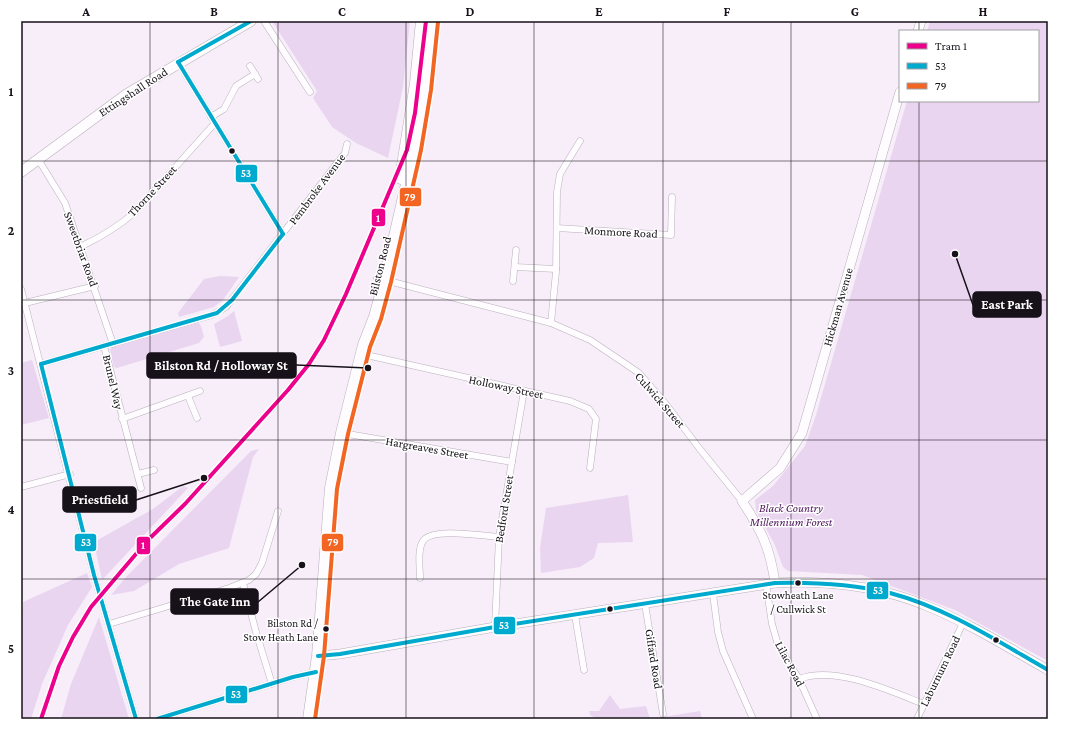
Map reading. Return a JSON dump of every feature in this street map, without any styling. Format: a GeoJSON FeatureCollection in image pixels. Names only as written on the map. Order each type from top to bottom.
{"type":"FeatureCollection","features":[{"type":"Feature","properties":{"kind":"highway","name":"Bilston Road"},"geometry":{"type":"LineString","coordinates":[[381,279],[399,187],[416,83],[422,21]]}},
{"type":"Feature","properties":{"kind":"highway","name":"Bilston Road"},"geometry":{"type":"LineString","coordinates":[[310,719],[318,656],[327,514],[336,458],[363,350],[368,314],[381,279],[416,143],[425,89],[432,21]]}},
{"type":"Feature","properties":{"kind":"main road","name":"Ettingshall Road"},"geometry":{"type":"LineString","coordinates":[[21,172],[127,94],[178,62],[251,21]]}},
{"type":"Feature","properties":{"kind":"street"},"geometry":{"type":"LineString","coordinates":[[264,21],[310,92]]}},
{"type":"Feature","properties":{"kind":"street"},"geometry":{"type":"LineString","coordinates":[[178,62],[283,234]]}},
{"type":"Feature","properties":{"kind":"street"},"geometry":{"type":"LineString","coordinates":[[211,117],[224,109],[236,86],[256,76],[250,66]]}},
{"type":"Feature","properties":{"kind":"street","name":"Hickman Avenue"},"geometry":{"type":"LineString","coordinates":[[742,501],[780,468],[802,433],[899,95]]}},
{"type":"Feature","properties":{"kind":"street","name":"Thorne Street"},"geometry":{"type":"LineString","coordinates":[[80,247],[110,232],[135,212],[215,123]]}},
{"type":"Feature","properties":{"kind":"street"},"geometry":{"type":"LineString","coordinates":[[551,323],[556,270],[557,192],[560,174],[580,141]]}},
{"type":"Feature","properties":{"kind":"street","name":"Pembroke Avenue"},"geometry":{"type":"LineString","coordinates":[[41,364],[217,313],[232,300],[345,154],[348,144]]}},
{"type":"Feature","properties":{"kind":"street","name":"Sweetbriar Road"},"geometry":{"type":"LineString","coordinates":[[38,160],[65,203],[114,344]]}},
{"type":"Feature","properties":{"kind":"street","name":"Monmore Road"},"geometry":{"type":"LineString","coordinates":[[557,228],[671,235],[672,197]]}},
{"type":"Feature","properties":{"kind":"street"},"geometry":{"type":"LineString","coordinates":[[513,281],[516,250]]}},
{"type":"Feature","properties":{"kind":"street"},"geometry":{"type":"LineString","coordinates":[[515,267],[556,270]]}},
{"type":"Feature","properties":{"kind":"street","name":"Culwick Street"},"geometry":{"type":"LineString","coordinates":[[381,279],[551,323],[590,340],[639,374],[665,403],[742,501],[765,541],[771,556],[771,583]]}},
{"type":"Feature","properties":{"kind":"street"},"geometry":{"type":"LineString","coordinates":[[25,303],[95,286]]}},
{"type":"Feature","properties":{"kind":"street"},"geometry":{"type":"LineString","coordinates":[[21,289],[70,474],[96,581],[136,719]]}},
{"type":"Feature","properties":{"kind":"street","name":"Brunel Way"},"geometry":{"type":"LineString","coordinates":[[104,346],[141,488]]}},
{"type":"Feature","properties":{"kind":"street","name":"Holloway Street"},"geometry":{"type":"LineString","coordinates":[[363,350],[524,392],[570,401],[589,409],[596,419],[590,468]]}},
{"type":"Feature","properties":{"kind":"street","name":"Brunel Way"},"geometry":{"type":"LineString","coordinates":[[122,419],[200,391]]}},
{"type":"Feature","properties":{"kind":"street","name":"Bedford Street"},"geometry":{"type":"LineString","coordinates":[[495,627],[499,538],[524,392]]}},
{"type":"Feature","properties":{"kind":"street"},"geometry":{"type":"LineString","coordinates":[[188,396],[198,418]]}},
{"type":"Feature","properties":{"kind":"street","name":"Hargreaves Street"},"geometry":{"type":"LineString","coordinates":[[342,433],[512,462]]}},
{"type":"Feature","properties":{"kind":"street"},"geometry":{"type":"LineString","coordinates":[[138,474],[154,470]]}},
{"type":"Feature","properties":{"kind":"street"},"geometry":{"type":"LineString","coordinates":[[21,487],[70,474]]}},
{"type":"Feature","properties":{"kind":"street"},"geometry":{"type":"LineString","coordinates":[[109,624],[243,583],[256,574],[262,563],[278,511]]}},
{"type":"Feature","properties":{"kind":"street"},"geometry":{"type":"LineString","coordinates":[[420,578],[422,542],[428,536],[438,533],[499,538]]}},
{"type":"Feature","properties":{"kind":"street"},"geometry":{"type":"LineString","coordinates":[[318,656],[354,652],[495,627],[712,594],[771,583],[822,582],[878,590],[927,606],[963,623],[1048,670]]}},
{"type":"Feature","properties":{"kind":"street"},"geometry":{"type":"LineString","coordinates":[[243,583],[272,684]]}},
{"type":"Feature","properties":{"kind":"street","name":"Lilac Road"},"geometry":{"type":"LineString","coordinates":[[771,583],[775,635],[782,652],[799,679],[817,719]]}},
{"type":"Feature","properties":{"kind":"street"},"geometry":{"type":"LineString","coordinates":[[712,594],[718,632],[723,651],[753,719]]}},
{"type":"Feature","properties":{"kind":"street","name":"Giffard Road"},"geometry":{"type":"LineString","coordinates":[[645,604],[663,714]]}},
{"type":"Feature","properties":{"kind":"street"},"geometry":{"type":"LineString","coordinates":[[575,615],[584,670]]}},
{"type":"Feature","properties":{"kind":"street","name":"Laburnum Road"},"geometry":{"type":"LineString","coordinates":[[917,719],[963,623]]}},
{"type":"Feature","properties":{"kind":"street"},"geometry":{"type":"LineString","coordinates":[[157,719],[316,672]]}},
{"type":"Feature","properties":{"kind":"street"},"geometry":{"type":"LineString","coordinates":[[799,679],[815,674],[858,681],[879,686],[924,704]]}},
{"type":"Feature","properties":{"kind":"green space"},"geometry":{"type":"Polygon","coordinates":[[[272,21],[410,21],[403,87],[388,158],[356,143],[332,127],[313,98],[317,91],[272,21]]]}},
{"type":"Feature","properties":{"kind":"green space","name":"Black Country Millennium Forest"},"geometry":{"type":"Polygon","coordinates":[[[930,21],[1048,21],[1048,661],[955,610],[862,575],[788,571],[783,567],[774,543],[756,511],[755,500],[773,486],[805,446],[816,415],[907,102],[1039,102],[1039,30],[927,30],[930,21]]]}},
{"type":"Feature","properties":{"kind":"green space"},"geometry":{"type":"Polygon","coordinates":[[[220,276],[239,277],[223,300],[214,307],[179,317],[178,313],[204,279],[220,276]]]}},
{"type":"Feature","properties":{"kind":"green space"},"geometry":{"type":"Polygon","coordinates":[[[234,311],[242,341],[220,347],[214,324],[234,311]]]}},
{"type":"Feature","properties":{"kind":"green space"},"geometry":{"type":"Polygon","coordinates":[[[198,322],[201,326],[204,337],[199,343],[117,368],[114,367],[110,350],[112,347],[198,322]]]}},
{"type":"Feature","properties":{"kind":"green space"},"geometry":{"type":"Polygon","coordinates":[[[32,360],[49,418],[21,425],[21,363],[32,360]]]}},
{"type":"Feature","properties":{"kind":"green space"},"geometry":{"type":"Polygon","coordinates":[[[259,449],[253,457],[229,548],[179,564],[134,591],[111,595],[126,577],[251,451],[259,449]]]}},
{"type":"Feature","properties":{"kind":"green space"},"geometry":{"type":"Polygon","coordinates":[[[183,486],[188,488],[102,580],[94,542],[153,509],[183,486]]]}},
{"type":"Feature","properties":{"kind":"green space"},"geometry":{"type":"Polygon","coordinates":[[[628,495],[633,542],[598,543],[594,558],[580,567],[541,573],[540,548],[546,508],[628,495]]]}},
{"type":"Feature","properties":{"kind":"green space"},"geometry":{"type":"Polygon","coordinates":[[[87,573],[92,587],[68,625],[42,684],[31,719],[21,719],[21,625],[23,602],[87,573]]]}},
{"type":"Feature","properties":{"kind":"green space"},"geometry":{"type":"Polygon","coordinates":[[[99,617],[129,719],[61,719],[71,684],[99,617]]]}},
{"type":"Feature","properties":{"kind":"green space"},"geometry":{"type":"Polygon","coordinates":[[[610,695],[620,709],[646,706],[650,719],[597,719],[590,715],[589,711],[599,711],[610,695]]]}},
{"type":"Feature","properties":{"kind":"green space"},"geometry":{"type":"Polygon","coordinates":[[[700,711],[702,719],[650,719],[700,711]]]}},
{"type":"Feature","properties":{"kind":"tram line","name":"1"},"geometry":{"type":"LineString","coordinates":[[41,719],[59,666],[73,637],[91,607],[147,541],[185,504],[288,390],[309,364],[324,340],[346,294],[407,150],[415,113],[426,21]]}},
{"type":"Feature","properties":{"kind":"transit line","name":"53"},"geometry":{"type":"LineString","coordinates":[[178,62],[251,21]]}},
{"type":"Feature","properties":{"kind":"transit line","name":"79"},"geometry":{"type":"LineString","coordinates":[[315,719],[324,656],[337,489],[348,434],[370,347],[381,319],[391,282],[421,150],[431,90],[438,22]]}},
{"type":"Feature","properties":{"kind":"transit line","name":"53"},"geometry":{"type":"LineString","coordinates":[[178,62],[283,234]]}},
{"type":"Feature","properties":{"kind":"transit line","name":"53"},"geometry":{"type":"LineString","coordinates":[[41,364],[217,313],[232,300],[283,234]]}},
{"type":"Feature","properties":{"kind":"transit line","name":"53"},"geometry":{"type":"LineString","coordinates":[[41,364],[94,575],[136,719]]}},
{"type":"Feature","properties":{"kind":"transit line","name":"53"},"geometry":{"type":"LineString","coordinates":[[318,656],[340,654],[495,627],[775,583],[804,583],[833,584],[876,590],[911,599],[952,616],[1048,670]]}},
{"type":"Feature","properties":{"kind":"transit line","name":"53"},"geometry":{"type":"LineString","coordinates":[[157,719],[293,677],[316,672]]}},
{"type":"Feature","properties":{"kind":"place","name":"East Park"},"geometry":{"type":"Point","coordinates":[955,254]}},
{"type":"Feature","properties":{"kind":"place","name":"Bilston Rd / Holloway St"},"geometry":{"type":"Point","coordinates":[368,368]}},
{"type":"Feature","properties":{"kind":"place","name":"Priestfield"},"geometry":{"type":"Point","coordinates":[204,478]}},
{"type":"Feature","properties":{"kind":"place","name":"The Gate Inn"},"geometry":{"type":"Point","coordinates":[302,565]}},
{"type":"Feature","properties":{"kind":"place","name":"Stowheath Lane / Cullwick St"},"geometry":{"type":"Point","coordinates":[798,583]}},
{"type":"Feature","properties":{"kind":"place","name":"Bilston Rd / Stow Heath Lane"},"geometry":{"type":"Point","coordinates":[326,629]}}]}
